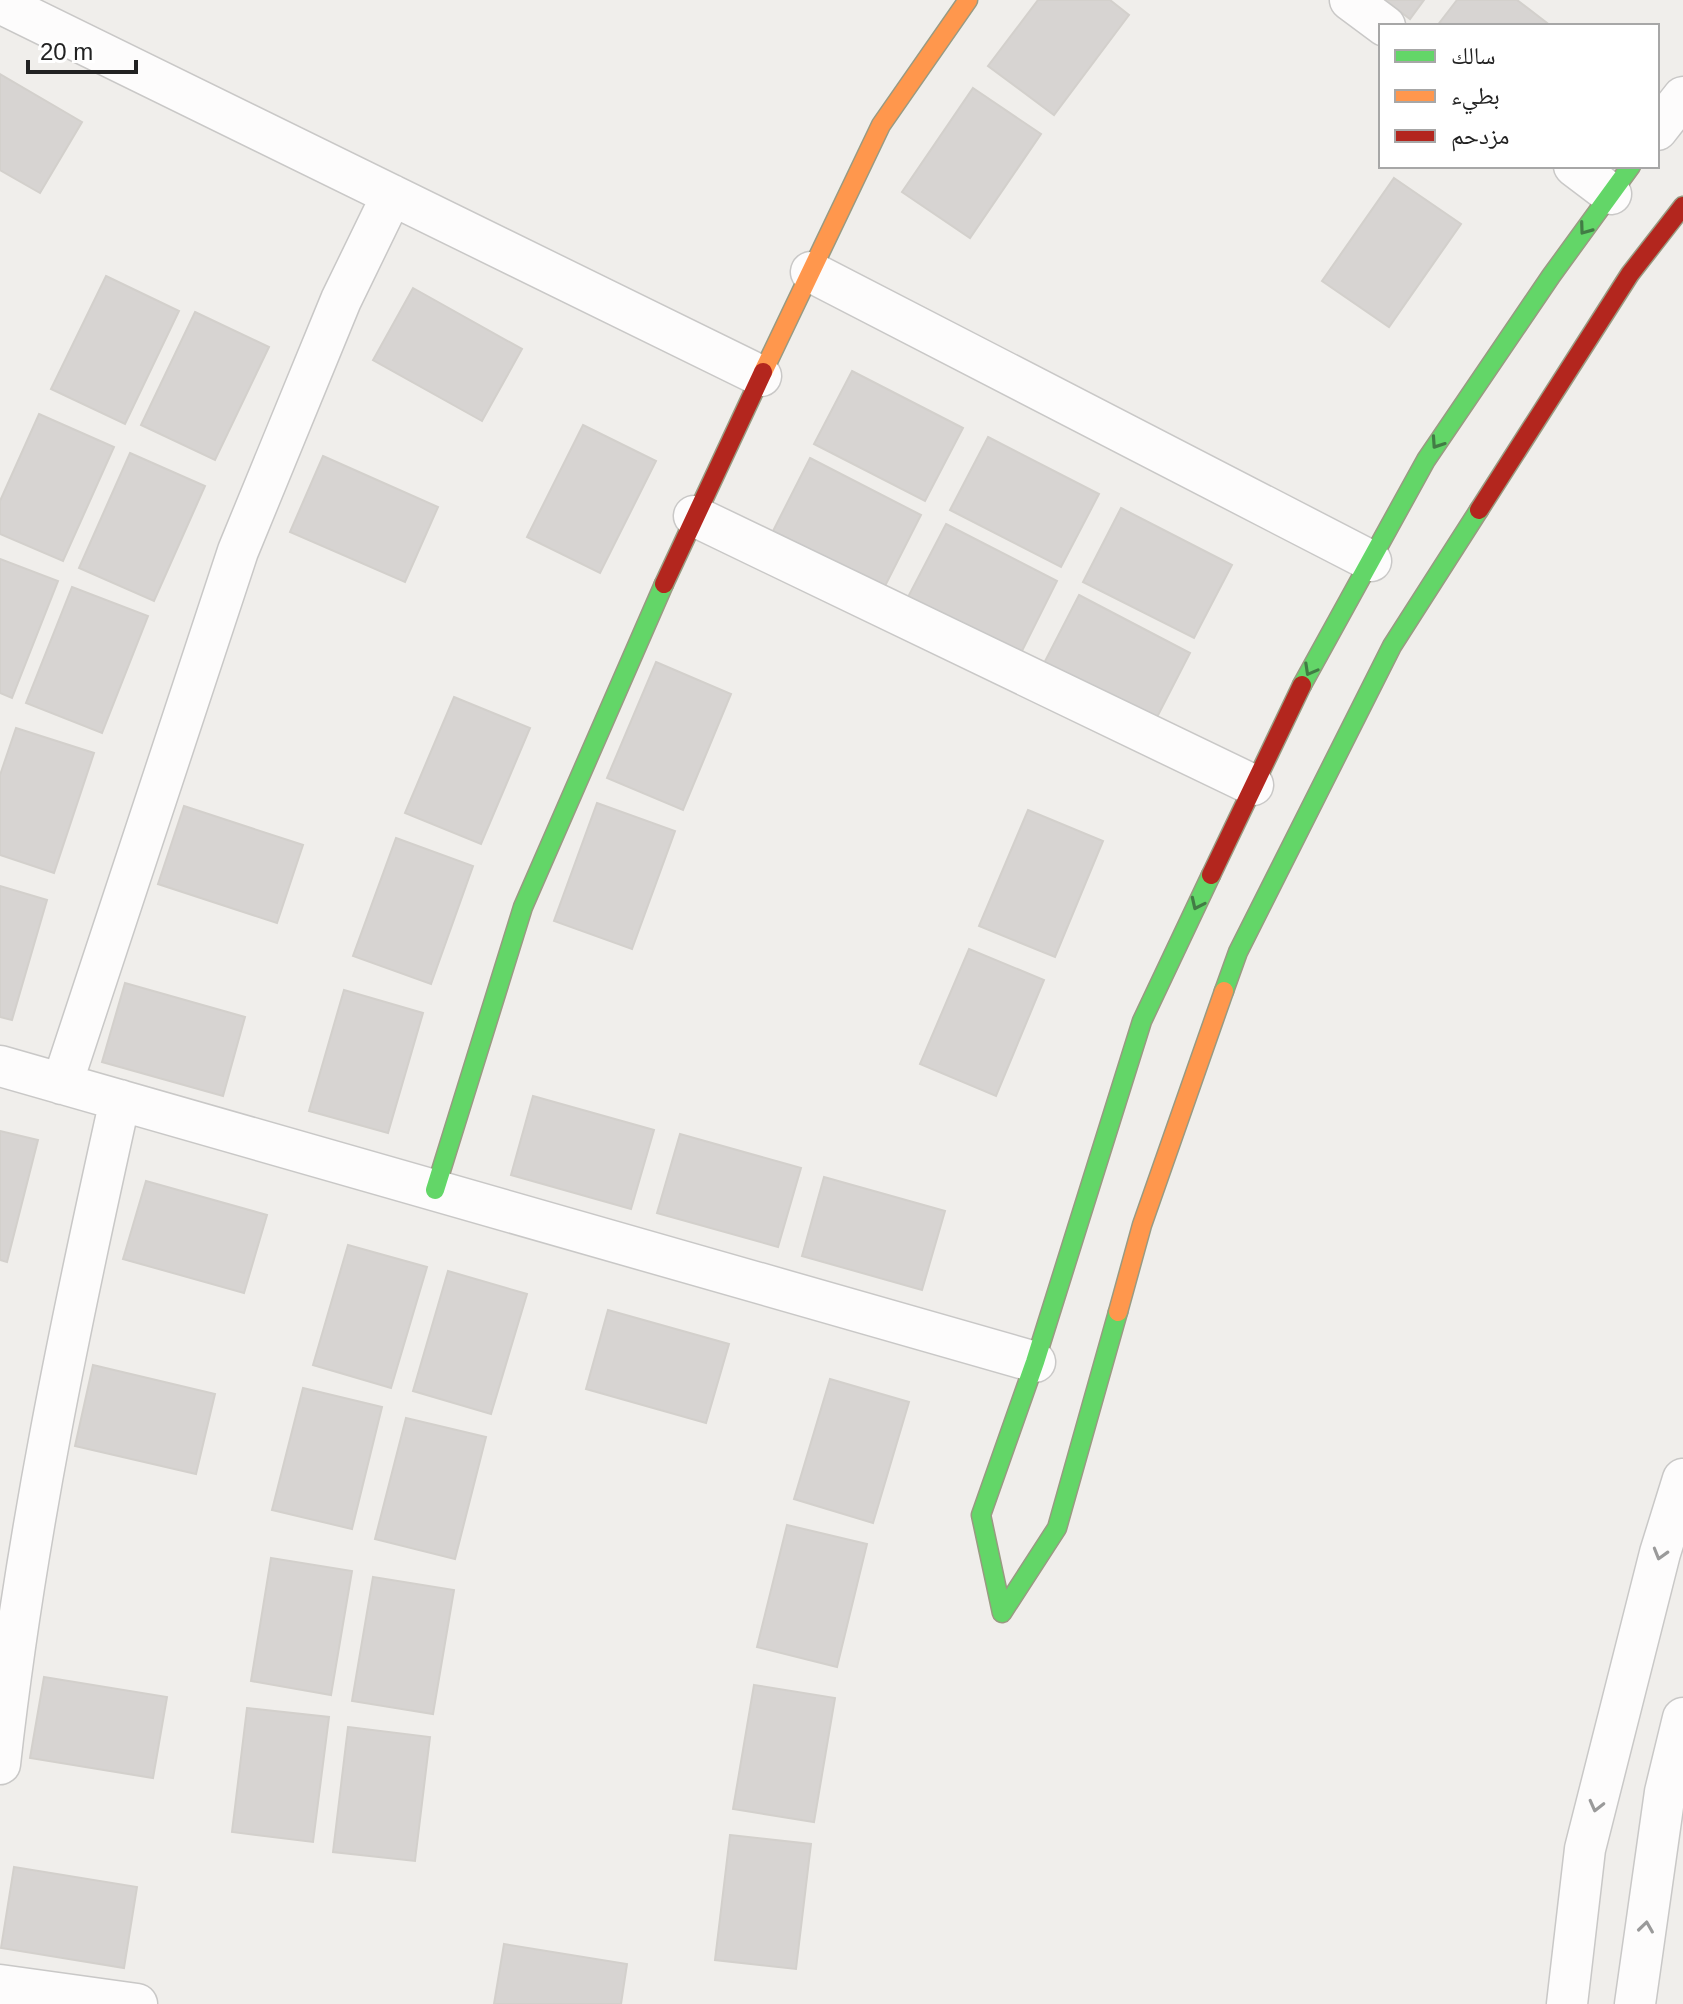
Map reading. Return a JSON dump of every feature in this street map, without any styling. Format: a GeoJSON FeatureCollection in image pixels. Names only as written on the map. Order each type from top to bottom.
{"type":"FeatureCollection","features":[{"type":"Feature","properties":{"kind":"street"},"geometry":{"type":"LineString","coordinates":[[435,1190],[523,907],[694,516],[881,125],[968,0]]}},
{"type":"Feature","properties":{"kind":"street"},"geometry":{"type":"LineString","coordinates":[[1350,0],[1382,24]]}},
{"type":"Feature","properties":{"kind":"street"},"geometry":{"type":"LineString","coordinates":[[0,3],[761,376]]}},
{"type":"Feature","properties":{"kind":"street"},"geometry":{"type":"LineString","coordinates":[[1659,127],[1683,97]]}},
{"type":"Feature","properties":{"kind":"street"},"geometry":{"type":"LineString","coordinates":[[1581,168],[1621,180],[1551,276],[1426,460],[1293,701],[1142,1021],[1035,1362],[981,1515],[1002,1613],[1057,1528],[1142,1225],[1238,952],[1392,646],[1630,274],[1683,206]]}},
{"type":"Feature","properties":{"kind":"street"},"geometry":{"type":"LineString","coordinates":[[62,1084],[238,551],[341,300],[392,195]]}},
{"type":"Feature","properties":{"kind":"street"},"geometry":{"type":"LineString","coordinates":[[811,272],[1371,561]]}},
{"type":"Feature","properties":{"kind":"street"},"geometry":{"type":"LineString","coordinates":[[694,516],[1253,785]]}},
{"type":"Feature","properties":{"kind":"street"},"geometry":{"type":"LineString","coordinates":[[0,1066],[1035,1362]]}},
{"type":"Feature","properties":{"kind":"street"},"geometry":{"type":"LineString","coordinates":[[0,1764],[13,1644],[71,1318],[120,1100]]}},
{"type":"Feature","properties":{"kind":"street"},"geometry":{"type":"LineString","coordinates":[[1567,2004],[1585,1849],[1660,1553],[1683,1479]]}},
{"type":"Feature","properties":{"kind":"street"},"geometry":{"type":"LineString","coordinates":[[1635,2004],[1665,1792],[1683,1718]]}},
{"type":"Feature","properties":{"kind":"street"},"geometry":{"type":"LineString","coordinates":[[0,1985],[137,2004]]}},
{"type":"Feature","properties":{"kind":"building"},"geometry":{"type":"Polygon","coordinates":[[[1038,0],[1110,0],[1129,15],[1054,115],[988,66],[1038,0]]]}},
{"type":"Feature","properties":{"kind":"building"},"geometry":{"type":"Polygon","coordinates":[[[1385,0],[1424,0],[1410,19],[1385,0]]]}},
{"type":"Feature","properties":{"kind":"building"},"geometry":{"type":"Polygon","coordinates":[[[1457,0],[1517,0],[1548,24],[1439,24],[1457,0]]]}},
{"type":"Feature","properties":{"kind":"building"},"geometry":{"type":"Polygon","coordinates":[[[0,74],[82,122],[40,193],[0,170],[0,74]]]}},
{"type":"Feature","properties":{"kind":"building"},"geometry":{"type":"Polygon","coordinates":[[[973,88],[1041,134],[970,238],[902,192],[973,88]]]}},
{"type":"Feature","properties":{"kind":"building"},"geometry":{"type":"Polygon","coordinates":[[[1394,178],[1461,224],[1389,327],[1322,281],[1394,178]]]}},
{"type":"Feature","properties":{"kind":"building"},"geometry":{"type":"Polygon","coordinates":[[[106,276],[179,311],[125,424],[51,389],[106,276]]]}},
{"type":"Feature","properties":{"kind":"building"},"geometry":{"type":"Polygon","coordinates":[[[413,288],[522,349],[482,421],[373,360],[413,288]]]}},
{"type":"Feature","properties":{"kind":"building"},"geometry":{"type":"Polygon","coordinates":[[[195,312],[269,347],[215,460],[141,425],[195,312]]]}},
{"type":"Feature","properties":{"kind":"building"},"geometry":{"type":"Polygon","coordinates":[[[852,371],[963,428],[925,501],[814,444],[852,371]]]}},
{"type":"Feature","properties":{"kind":"building"},"geometry":{"type":"Polygon","coordinates":[[[39,414],[114,447],[63,561],[0,534],[0,501],[39,414]]]}},
{"type":"Feature","properties":{"kind":"building"},"geometry":{"type":"Polygon","coordinates":[[[583,425],[656,461],[600,573],[527,537],[583,425]]]}},
{"type":"Feature","properties":{"kind":"building"},"geometry":{"type":"Polygon","coordinates":[[[988,437],[1099,494],[1061,567],[950,510],[988,437]]]}},
{"type":"Feature","properties":{"kind":"building"},"geometry":{"type":"Polygon","coordinates":[[[130,453],[205,486],[154,601],[79,568],[130,453]]]}},
{"type":"Feature","properties":{"kind":"building"},"geometry":{"type":"Polygon","coordinates":[[[323,456],[438,507],[405,582],[290,532],[323,456]]]}},
{"type":"Feature","properties":{"kind":"building"},"geometry":{"type":"Polygon","coordinates":[[[810,458],[921,515],[884,588],[773,531],[810,458]]]}},
{"type":"Feature","properties":{"kind":"building"},"geometry":{"type":"Polygon","coordinates":[[[1121,508],[1232,565],[1194,638],[1083,582],[1121,508]]]}},
{"type":"Feature","properties":{"kind":"building"},"geometry":{"type":"Polygon","coordinates":[[[946,524],[1057,581],[1020,655],[908,597],[946,524]]]}},
{"type":"Feature","properties":{"kind":"building"},"geometry":{"type":"Polygon","coordinates":[[[0,559],[58,581],[12,698],[0,693],[0,559]]]}},
{"type":"Feature","properties":{"kind":"building"},"geometry":{"type":"Polygon","coordinates":[[[72,587],[148,616],[102,733],[26,703],[72,587]]]}},
{"type":"Feature","properties":{"kind":"building"},"geometry":{"type":"Polygon","coordinates":[[[1079,595],[1190,653],[1153,725],[1041,669],[1079,595]]]}},
{"type":"Feature","properties":{"kind":"building"},"geometry":{"type":"Polygon","coordinates":[[[656,662],[731,694],[683,810],[607,778],[656,662]]]}},
{"type":"Feature","properties":{"kind":"building"},"geometry":{"type":"Polygon","coordinates":[[[454,697],[530,728],[481,844],[405,813],[454,697]]]}},
{"type":"Feature","properties":{"kind":"building"},"geometry":{"type":"Polygon","coordinates":[[[16,728],[94,753],[54,873],[0,855],[0,775],[16,728]]]}},
{"type":"Feature","properties":{"kind":"building"},"geometry":{"type":"Polygon","coordinates":[[[597,803],[675,831],[632,949],[554,921],[597,803]]]}},
{"type":"Feature","properties":{"kind":"building"},"geometry":{"type":"Polygon","coordinates":[[[184,806],[303,845],[277,923],[158,884],[184,806]]]}},
{"type":"Feature","properties":{"kind":"building"},"geometry":{"type":"Polygon","coordinates":[[[1028,810],[1103,841],[1055,957],[979,926],[1028,810]]]}},
{"type":"Feature","properties":{"kind":"building"},"geometry":{"type":"Polygon","coordinates":[[[396,838],[473,866],[431,984],[353,956],[396,838]]]}},
{"type":"Feature","properties":{"kind":"building"},"geometry":{"type":"Polygon","coordinates":[[[0,886],[47,900],[12,1020],[0,1017],[0,886]]]}},
{"type":"Feature","properties":{"kind":"building"},"geometry":{"type":"Polygon","coordinates":[[[969,949],[1044,980],[996,1096],[920,1064],[969,949]]]}},
{"type":"Feature","properties":{"kind":"building"},"geometry":{"type":"Polygon","coordinates":[[[125,983],[245,1017],[223,1096],[102,1062],[125,983]]]}},
{"type":"Feature","properties":{"kind":"building"},"geometry":{"type":"Polygon","coordinates":[[[344,990],[423,1013],[388,1133],[309,1111],[344,990]]]}},
{"type":"Feature","properties":{"kind":"building"},"geometry":{"type":"Polygon","coordinates":[[[533,1096],[654,1130],[631,1209],[511,1175],[533,1096]]]}},
{"type":"Feature","properties":{"kind":"building"},"geometry":{"type":"Polygon","coordinates":[[[0,1131],[38,1140],[7,1262],[0,1260],[0,1131]]]}},
{"type":"Feature","properties":{"kind":"building"},"geometry":{"type":"Polygon","coordinates":[[[680,1134],[801,1168],[778,1247],[657,1213],[680,1134]]]}},
{"type":"Feature","properties":{"kind":"building"},"geometry":{"type":"Polygon","coordinates":[[[824,1177],[945,1211],[922,1290],[802,1256],[824,1177]]]}},
{"type":"Feature","properties":{"kind":"building"},"geometry":{"type":"Polygon","coordinates":[[[146,1181],[267,1215],[244,1293],[123,1259],[146,1181]]]}},
{"type":"Feature","properties":{"kind":"building"},"geometry":{"type":"Polygon","coordinates":[[[348,1245],[427,1267],[391,1388],[313,1365],[348,1245]]]}},
{"type":"Feature","properties":{"kind":"building"},"geometry":{"type":"Polygon","coordinates":[[[448,1271],[527,1294],[491,1414],[413,1391],[448,1271]]]}},
{"type":"Feature","properties":{"kind":"building"},"geometry":{"type":"Polygon","coordinates":[[[608,1310],[729,1344],[706,1423],[586,1389],[608,1310]]]}},
{"type":"Feature","properties":{"kind":"building"},"geometry":{"type":"Polygon","coordinates":[[[93,1365],[215,1394],[196,1474],[75,1446],[93,1365]]]}},
{"type":"Feature","properties":{"kind":"building"},"geometry":{"type":"Polygon","coordinates":[[[830,1379],[909,1402],[873,1523],[794,1499],[830,1379]]]}},
{"type":"Feature","properties":{"kind":"building"},"geometry":{"type":"Polygon","coordinates":[[[303,1388],[382,1407],[352,1529],[272,1510],[303,1388]]]}},
{"type":"Feature","properties":{"kind":"building"},"geometry":{"type":"Polygon","coordinates":[[[406,1418],[486,1437],[455,1559],[375,1539],[406,1418]]]}},
{"type":"Feature","properties":{"kind":"building"},"geometry":{"type":"Polygon","coordinates":[[[787,1525],[867,1544],[837,1667],[757,1647],[787,1525]]]}},
{"type":"Feature","properties":{"kind":"building"},"geometry":{"type":"Polygon","coordinates":[[[271,1558],[352,1571],[331,1695],[251,1681],[271,1558]]]}},
{"type":"Feature","properties":{"kind":"building"},"geometry":{"type":"Polygon","coordinates":[[[373,1577],[454,1590],[433,1714],[352,1701],[373,1577]]]}},
{"type":"Feature","properties":{"kind":"building"},"geometry":{"type":"Polygon","coordinates":[[[44,1677],[167,1697],[153,1778],[30,1758],[44,1677]]]}},
{"type":"Feature","properties":{"kind":"building"},"geometry":{"type":"Polygon","coordinates":[[[754,1685],[835,1698],[814,1822],[733,1809],[754,1685]]]}},
{"type":"Feature","properties":{"kind":"building"},"geometry":{"type":"Polygon","coordinates":[[[247,1708],[329,1717],[313,1842],[232,1832],[247,1708]]]}},
{"type":"Feature","properties":{"kind":"building"},"geometry":{"type":"Polygon","coordinates":[[[348,1727],[430,1737],[415,1861],[333,1852],[348,1727]]]}},
{"type":"Feature","properties":{"kind":"building"},"geometry":{"type":"Polygon","coordinates":[[[730,1835],[811,1844],[796,1969],[715,1960],[730,1835]]]}},
{"type":"Feature","properties":{"kind":"building"},"geometry":{"type":"Polygon","coordinates":[[[14,1867],[137,1887],[124,1968],[1,1948],[14,1867]]]}},
{"type":"Feature","properties":{"kind":"building"},"geometry":{"type":"Polygon","coordinates":[[[504,1944],[627,1964],[621,2004],[494,2004],[504,1944]]]}},
{"type":"Feature","properties":{"kind":"traffic: fast"},"geometry":{"type":"LineString","coordinates":[[1302,685],[1426,460],[1551,276],[1630,168]]}},
{"type":"Feature","properties":{"kind":"traffic: fast"},"geometry":{"type":"LineString","coordinates":[[1224,991],[1238,952],[1392,646],[1479,510]]}},
{"type":"Feature","properties":{"kind":"traffic: fast"},"geometry":{"type":"LineString","coordinates":[[435,1190],[523,907],[664,584]]}},
{"type":"Feature","properties":{"kind":"traffic: fast"},"geometry":{"type":"LineString","coordinates":[[1118,1312],[1057,1528],[1002,1613],[981,1515],[1035,1362],[1142,1021],[1211,875]]}},
{"type":"Feature","properties":{"kind":"traffic: slow"},"geometry":{"type":"LineString","coordinates":[[763,372],[881,125],[968,0]]}},
{"type":"Feature","properties":{"kind":"traffic: slow"},"geometry":{"type":"LineString","coordinates":[[1118,1312],[1142,1225],[1224,991]]}},
{"type":"Feature","properties":{"kind":"traffic: jam"},"geometry":{"type":"LineString","coordinates":[[1479,510],[1630,274],[1683,206]]}},
{"type":"Feature","properties":{"kind":"traffic: jam"},"geometry":{"type":"LineString","coordinates":[[664,584],[763,372]]}},
{"type":"Feature","properties":{"kind":"traffic: jam"},"geometry":{"type":"LineString","coordinates":[[1211,875],[1302,685]]}}]}
